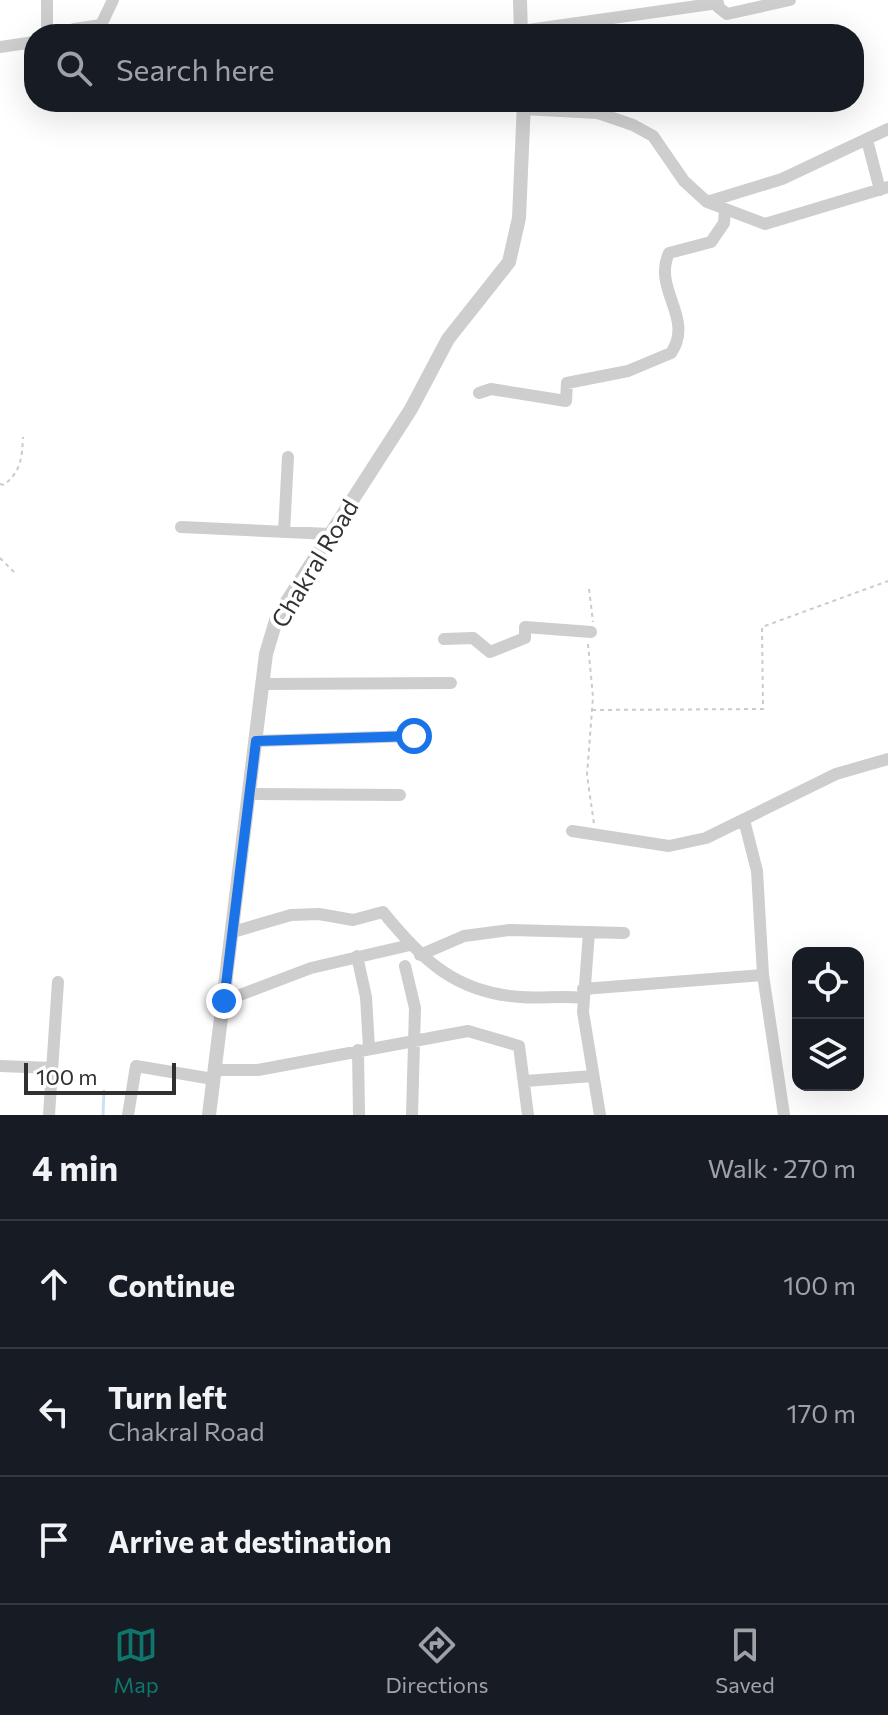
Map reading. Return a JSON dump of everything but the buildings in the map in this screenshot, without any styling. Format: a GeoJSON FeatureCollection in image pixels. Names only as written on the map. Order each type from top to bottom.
{"type":"FeatureCollection","features":[{"type":"Feature","properties":{"kind":"street"},"geometry":{"type":"LineString","coordinates":[[47,0],[47,24]]}},
{"type":"Feature","properties":{"kind":"street"},"geometry":{"type":"LineString","coordinates":[[101,24],[113,0]]}},
{"type":"Feature","properties":{"kind":"street"},"geometry":{"type":"LineString","coordinates":[[520,0],[521,24]]}},
{"type":"Feature","properties":{"kind":"street"},"geometry":{"type":"LineString","coordinates":[[578,24],[718,2],[727,14],[783,1]]}},
{"type":"Feature","properties":{"kind":"street"},"geometry":{"type":"LineString","coordinates":[[0,47],[24,43]]}},
{"type":"Feature","properties":{"kind":"street","name":"Chakral Road"},"geometry":{"type":"LineString","coordinates":[[209,1115],[266,654],[277,617],[411,409],[448,339],[509,262],[519,218],[523,112]]}},
{"type":"Feature","properties":{"kind":"street"},"geometry":{"type":"LineString","coordinates":[[589,112],[633,125],[653,136],[684,181],[707,202],[765,224],[785,221],[884,188],[867,140]]}},
{"type":"Feature","properties":{"kind":"street"},"geometry":{"type":"LineString","coordinates":[[707,202],[782,179],[888,129]]}},
{"type":"Feature","properties":{"kind":"street"},"geometry":{"type":"LineString","coordinates":[[479,393],[491,389],[566,401],[567,383],[628,371],[671,353],[680,328],[676,308],[666,290],[663,265],[669,253],[688,245],[711,242],[724,223],[725,209]]}},
{"type":"Feature","properties":{"kind":"street"},"geometry":{"type":"LineString","coordinates":[[284,532],[288,457]]}},
{"type":"Feature","properties":{"kind":"street"},"geometry":{"type":"LineString","coordinates":[[181,527],[330,534]]}},
{"type":"Feature","properties":{"kind":"street"},"geometry":{"type":"LineString","coordinates":[[444,639],[473,638],[490,652],[525,638],[525,627],[591,632]]}},
{"type":"Feature","properties":{"kind":"street"},"geometry":{"type":"LineString","coordinates":[[263,684],[451,683]]}},
{"type":"Feature","properties":{"kind":"street"},"geometry":{"type":"LineString","coordinates":[[256,741],[414,736]]}},
{"type":"Feature","properties":{"kind":"street"},"geometry":{"type":"LineString","coordinates":[[572,831],[669,846],[706,838],[836,774],[888,759]]}},
{"type":"Feature","properties":{"kind":"street"},"geometry":{"type":"LineString","coordinates":[[250,794],[400,795]]}},
{"type":"Feature","properties":{"kind":"street"},"geometry":{"type":"LineString","coordinates":[[744,820],[757,871],[763,975],[784,1115]]}},
{"type":"Feature","properties":{"kind":"street"},"geometry":{"type":"LineString","coordinates":[[233,932],[291,915],[319,914],[353,920],[383,912],[420,955],[472,990],[520,997],[583,994],[763,975]]}},
{"type":"Feature","properties":{"kind":"street"},"geometry":{"type":"LineString","coordinates":[[420,955],[464,936],[510,930],[624,933]]}},
{"type":"Feature","properties":{"kind":"street"},"geometry":{"type":"LineString","coordinates":[[589,932],[583,994],[600,1115]]}},
{"type":"Feature","properties":{"kind":"street"},"geometry":{"type":"LineString","coordinates":[[224,1001],[311,968],[410,945]]}},
{"type":"Feature","properties":{"kind":"street"},"geometry":{"type":"LineString","coordinates":[[357,956],[366,997],[359,1115]]}},
{"type":"Feature","properties":{"kind":"street"},"geometry":{"type":"LineString","coordinates":[[405,966],[415,1008],[412,1115]]}},
{"type":"Feature","properties":{"kind":"street"},"geometry":{"type":"LineString","coordinates":[[49,1115],[58,982]]}},
{"type":"Feature","properties":{"kind":"street"},"geometry":{"type":"LineString","coordinates":[[128,1115],[136,1066],[214,1074],[258,1070],[468,1031],[519,1046],[528,1115]]}},
{"type":"Feature","properties":{"kind":"street"},"geometry":{"type":"LineString","coordinates":[[0,1066],[52,1068]]}},
{"type":"Feature","properties":{"kind":"street"},"geometry":{"type":"LineString","coordinates":[[525,1081],[593,1076]]}},
{"type":"Feature","properties":{"kind":"path"},"geometry":{"type":"LineString","coordinates":[[0,484],[4,485],[16,475],[22,460],[23,437]]}},
{"type":"Feature","properties":{"kind":"path"},"geometry":{"type":"LineString","coordinates":[[0,558],[14,572]]}},
{"type":"Feature","properties":{"kind":"path"},"geometry":{"type":"LineString","coordinates":[[592,710],[763,709],[762,627],[888,581]]}},
{"type":"Feature","properties":{"kind":"path"},"geometry":{"type":"LineString","coordinates":[[589,589],[592,710],[587,775],[595,833]]}},
{"type":"Feature","properties":{"kind":"waterway"},"geometry":{"type":"LineString","coordinates":[[103,1115],[104,1091]]}},
{"type":"Feature","properties":{"kind":"route"},"geometry":{"type":"LineString","coordinates":[[224,1001],[256,741],[414,736]]}}]}
